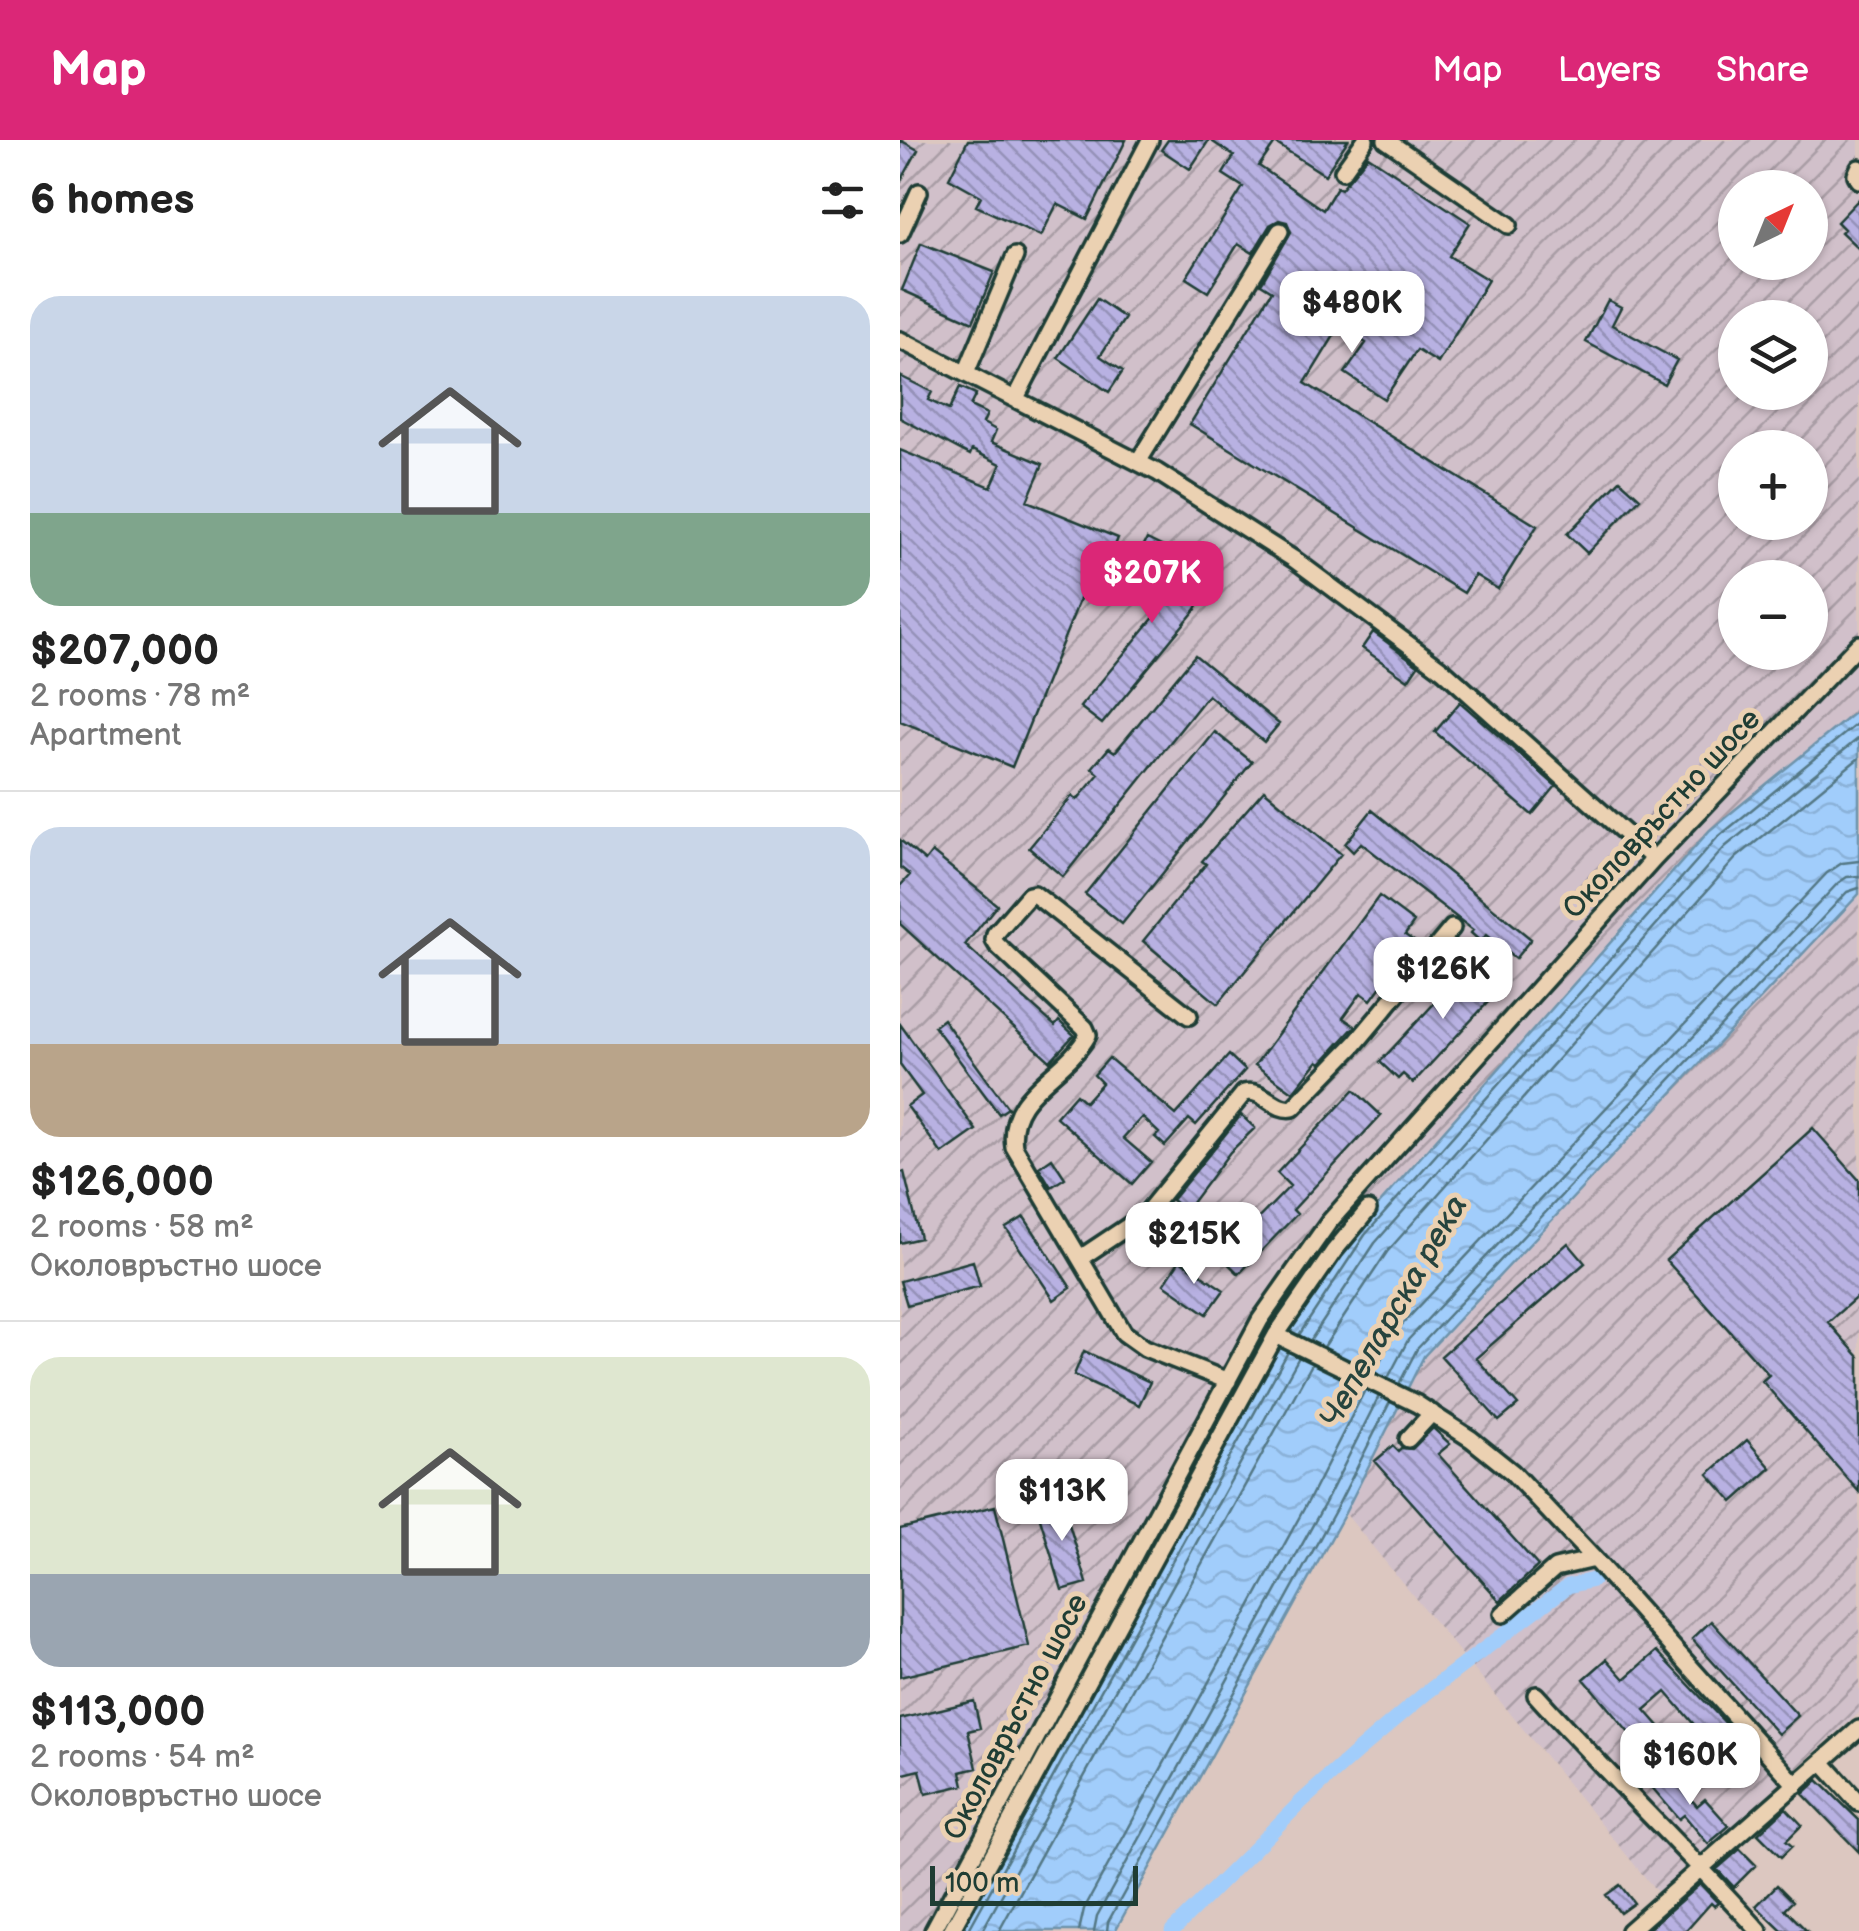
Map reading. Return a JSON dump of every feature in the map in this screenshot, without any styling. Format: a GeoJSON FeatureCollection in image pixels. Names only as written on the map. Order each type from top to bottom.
{"type":"FeatureCollection","features":[{"type":"Feature","properties":{"kind":"street"},"geometry":{"type":"LineString","coordinates":[[1016,398],[1150,140]]}},
{"type":"Feature","properties":{"kind":"street"},"geometry":{"type":"LineString","coordinates":[[1343,170],[1365,140]]}},
{"type":"Feature","properties":{"kind":"street"},"geometry":{"type":"LineString","coordinates":[[1386,140],[1508,226]]}},
{"type":"Feature","properties":{"kind":"street"},"geometry":{"type":"LineString","coordinates":[[1859,168],[1859,180]]}},
{"type":"Feature","properties":{"kind":"street"},"geometry":{"type":"LineString","coordinates":[[900,234],[919,192]]}},
{"type":"Feature","properties":{"kind":"street"},"geometry":{"type":"LineString","coordinates":[[1138,462],[1280,231]]}},
{"type":"Feature","properties":{"kind":"street"},"geometry":{"type":"LineString","coordinates":[[966,372],[1015,256]]}},
{"type":"Feature","properties":{"kind":"street"},"geometry":{"type":"LineString","coordinates":[[900,340],[1138,462],[1295,560],[1443,670],[1654,859]]}},
{"type":"Feature","properties":{"kind":"street","name":"Околовръстно шосе"},"geometry":{"type":"LineString","coordinates":[[932,1931],[1260,1320],[1328,1222],[1654,859],[1859,644]]}},
{"type":"Feature","properties":{"kind":"street"},"geometry":{"type":"LineString","coordinates":[[1189,1016],[1034,894],[1028,895],[995,934],[998,946],[1088,1035],[1018,1109],[1012,1126],[1014,1146],[1124,1333],[1145,1348],[1228,1381]]}},
{"type":"Feature","properties":{"kind":"street"},"geometry":{"type":"LineString","coordinates":[[1082,1258],[1146,1215],[1244,1093],[1256,1092],[1282,1109],[1293,1108],[1355,1044],[1452,928]]}},
{"type":"Feature","properties":{"kind":"street"},"geometry":{"type":"LineString","coordinates":[[951,1931],[1276,1335],[1334,1251],[1368,1210]]}},
{"type":"Feature","properties":{"kind":"street"},"geometry":{"type":"LineString","coordinates":[[1276,1335],[1417,1404],[1512,1472],[1796,1785]]}},
{"type":"Feature","properties":{"kind":"street"},"geometry":{"type":"LineString","coordinates":[[1408,1440],[1432,1414]]}},
{"type":"Feature","properties":{"kind":"street"},"geometry":{"type":"LineString","coordinates":[[1503,1614],[1555,1568],[1594,1558]]}},
{"type":"Feature","properties":{"kind":"street"},"geometry":{"type":"LineString","coordinates":[[1536,1694],[1621,1789],[1702,1868],[1759,1931]]}},
{"type":"Feature","properties":{"kind":"street"},"geometry":{"type":"LineString","coordinates":[[1629,1931],[1859,1729]]}},
{"type":"Feature","properties":{"kind":"street"},"geometry":{"type":"LineString","coordinates":[[1822,1762],[1859,1803]]}},
{"type":"Feature","properties":{"kind":"shaded area"},"geometry":{"type":"Polygon","coordinates":[[[900,140],[1859,140],[1859,709],[1710,830],[956,1931],[900,1931],[900,140]]]}},
{"type":"Feature","properties":{"kind":"shaded area"},"geometry":{"type":"Polygon","coordinates":[[[1859,894],[1859,1713],[1658,1893],[1345,1513],[1424,1356],[1859,894]]]}},
{"type":"Feature","properties":{"kind":"water","name":"Чепеларска река"},"geometry":{"type":"Polygon","coordinates":[[[1859,709],[1859,894],[1424,1356],[1345,1513],[1115,1931],[956,1931],[1274,1354],[1357,1229],[1710,830],[1859,709]]]}},
{"type":"Feature","properties":{"kind":"building"},"geometry":{"type":"Polygon","coordinates":[[[900,140],[918,150],[900,183],[900,140]]]}},
{"type":"Feature","properties":{"kind":"building"},"geometry":{"type":"Polygon","coordinates":[[[968,140],[1126,140],[1087,219],[1057,204],[1041,236],[976,206],[981,196],[949,178],[968,140]]]}},
{"type":"Feature","properties":{"kind":"building"},"geometry":{"type":"Polygon","coordinates":[[[1168,140],[1209,140],[1190,169],[1161,150],[1168,140]]]}},
{"type":"Feature","properties":{"kind":"building"},"geometry":{"type":"Polygon","coordinates":[[[1210,140],[1348,140],[1325,175],[1275,143],[1259,166],[1323,210],[1337,187],[1341,189],[1368,156],[1470,223],[1449,256],[1488,280],[1438,363],[1417,350],[1384,399],[1345,373],[1366,343],[1340,326],[1305,383],[1537,526],[1498,589],[1475,575],[1464,593],[1190,424],[1272,291],[1261,284],[1291,232],[1287,222],[1279,220],[1270,225],[1253,253],[1238,244],[1208,292],[1186,278],[1243,187],[1223,174],[1234,156],[1210,140]]]}},
{"type":"Feature","properties":{"kind":"building"},"geometry":{"type":"Polygon","coordinates":[[[1859,199],[1859,249],[1841,232],[1844,229],[1837,222],[1859,199]]]}},
{"type":"Feature","properties":{"kind":"building"},"geometry":{"type":"Polygon","coordinates":[[[921,243],[994,272],[973,322],[902,290],[921,243]]]}},
{"type":"Feature","properties":{"kind":"building"},"geometry":{"type":"Polygon","coordinates":[[[1097,299],[1125,318],[1100,356],[1123,371],[1109,392],[1058,358],[1097,299]]]}},
{"type":"Feature","properties":{"kind":"building"},"geometry":{"type":"Polygon","coordinates":[[[1608,300],[1621,307],[1612,325],[1677,360],[1664,384],[1586,342],[1608,300]]]}},
{"type":"Feature","properties":{"kind":"building"},"geometry":{"type":"Polygon","coordinates":[[[900,376],[932,392],[928,400],[949,410],[960,387],[976,394],[970,406],[987,414],[983,423],[996,430],[991,442],[1043,464],[1027,501],[1118,538],[1111,556],[1099,552],[1012,767],[900,721],[900,450],[991,487],[1001,464],[972,450],[970,455],[900,418],[900,376]]]}},
{"type":"Feature","properties":{"kind":"building"},"geometry":{"type":"Polygon","coordinates":[[[1620,480],[1640,498],[1587,553],[1567,534],[1620,480]]]}},
{"type":"Feature","properties":{"kind":"building"},"geometry":{"type":"Polygon","coordinates":[[[1147,539],[1215,572],[1196,609],[1102,724],[1080,707],[1179,587],[1134,565],[1147,539]]]}},
{"type":"Feature","properties":{"kind":"building"},"geometry":{"type":"Polygon","coordinates":[[[1373,632],[1418,665],[1408,680],[1362,648],[1373,632]]]}},
{"type":"Feature","properties":{"kind":"building"},"geometry":{"type":"Polygon","coordinates":[[[1195,655],[1279,724],[1264,742],[1208,695],[1063,877],[1029,848],[1072,796],[1077,800],[1099,774],[1092,768],[1109,748],[1115,752],[1195,655]]]}},
{"type":"Feature","properties":{"kind":"building"},"geometry":{"type":"Polygon","coordinates":[[[1460,702],[1556,786],[1532,815],[1435,732],[1460,702]]]}},
{"type":"Feature","properties":{"kind":"building"},"geometry":{"type":"Polygon","coordinates":[[[1215,732],[1252,762],[1122,924],[1085,894],[1215,732]]]}},
{"type":"Feature","properties":{"kind":"building"},"geometry":{"type":"Polygon","coordinates":[[[1264,790],[1341,854],[1218,1004],[1143,941],[1206,864],[1202,861],[1264,790]]]}},
{"type":"Feature","properties":{"kind":"building"},"geometry":{"type":"Polygon","coordinates":[[[1372,810],[1531,939],[1515,959],[1486,935],[1481,942],[1471,933],[1473,930],[1361,843],[1353,852],[1345,844],[1372,810]]]}},
{"type":"Feature","properties":{"kind":"building"},"geometry":{"type":"Polygon","coordinates":[[[900,840],[925,861],[932,852],[997,905],[965,945],[1055,1026],[1059,1021],[1074,1035],[1050,1061],[900,924],[900,886],[910,875],[900,867],[900,840]]]}},
{"type":"Feature","properties":{"kind":"building"},"geometry":{"type":"Polygon","coordinates":[[[1379,896],[1414,922],[1405,935],[1414,941],[1371,1000],[1361,993],[1343,1018],[1355,1026],[1321,1063],[1318,1061],[1293,1092],[1255,1065],[1379,896]]]}},
{"type":"Feature","properties":{"kind":"building"},"geometry":{"type":"Polygon","coordinates":[[[1477,957],[1498,977],[1494,981],[1501,988],[1413,1083],[1403,1074],[1398,1079],[1380,1062],[1477,957]]]}},
{"type":"Feature","properties":{"kind":"building"},"geometry":{"type":"Polygon","coordinates":[[[943,1019],[1008,1108],[999,1114],[934,1026],[943,1019]]]}},
{"type":"Feature","properties":{"kind":"building"},"geometry":{"type":"Polygon","coordinates":[[[900,1024],[976,1130],[942,1154],[907,1106],[922,1095],[900,1065],[900,1024]]]}},
{"type":"Feature","properties":{"kind":"building"},"geometry":{"type":"Polygon","coordinates":[[[1229,1055],[1245,1070],[1196,1125],[1189,1119],[1165,1146],[1155,1137],[1159,1133],[1142,1117],[1123,1138],[1151,1162],[1132,1184],[1056,1117],[1076,1094],[1085,1102],[1102,1083],[1094,1075],[1109,1058],[1176,1115],[1229,1055]]]}},
{"type":"Feature","properties":{"kind":"building"},"geometry":{"type":"Polygon","coordinates":[[[1354,1090],[1381,1115],[1293,1210],[1297,1214],[1239,1274],[1221,1257],[1233,1245],[1206,1227],[1215,1213],[1245,1232],[1290,1186],[1277,1173],[1354,1090]]]}},
{"type":"Feature","properties":{"kind":"building"},"geometry":{"type":"Polygon","coordinates":[[[1241,1115],[1255,1128],[1230,1152],[1186,1211],[1172,1200],[1241,1115]]]}},
{"type":"Feature","properties":{"kind":"building"},"geometry":{"type":"Polygon","coordinates":[[[1813,1128],[1859,1180],[1859,1295],[1828,1322],[1859,1357],[1859,1492],[1762,1381],[1769,1375],[1666,1260],[1813,1128]]]}},
{"type":"Feature","properties":{"kind":"building"},"geometry":{"type":"Polygon","coordinates":[[[1052,1158],[1065,1178],[1051,1187],[1039,1167],[1052,1158]]]}},
{"type":"Feature","properties":{"kind":"building"},"geometry":{"type":"Polygon","coordinates":[[[900,1172],[904,1172],[920,1238],[900,1243],[900,1172]]]}},
{"type":"Feature","properties":{"kind":"building"},"geometry":{"type":"Polygon","coordinates":[[[1024,1217],[1071,1288],[1054,1300],[1006,1228],[1024,1217]]]}},
{"type":"Feature","properties":{"kind":"building"},"geometry":{"type":"Polygon","coordinates":[[[1568,1243],[1585,1263],[1476,1358],[1518,1405],[1499,1421],[1441,1356],[1568,1243]]]}},
{"type":"Feature","properties":{"kind":"building"},"geometry":{"type":"Polygon","coordinates":[[[1180,1260],[1224,1290],[1207,1314],[1164,1284],[1180,1260]]]}},
{"type":"Feature","properties":{"kind":"building"},"geometry":{"type":"Polygon","coordinates":[[[973,1261],[980,1286],[907,1305],[900,1281],[973,1261]]]}},
{"type":"Feature","properties":{"kind":"building"},"geometry":{"type":"Polygon","coordinates":[[[1084,1351],[1150,1382],[1139,1405],[1074,1375],[1084,1351]]]}},
{"type":"Feature","properties":{"kind":"building"},"geometry":{"type":"Polygon","coordinates":[[[1433,1428],[1450,1444],[1438,1454],[1538,1566],[1500,1601],[1375,1461],[1393,1446],[1398,1451],[1412,1449],[1433,1428]]]}},
{"type":"Feature","properties":{"kind":"building"},"geometry":{"type":"Polygon","coordinates":[[[1747,1440],[1771,1468],[1733,1502],[1708,1474],[1747,1440]]]}},
{"type":"Feature","properties":{"kind":"building"},"geometry":{"type":"Polygon","coordinates":[[[1061,1498],[1087,1583],[1062,1590],[1036,1505],[1061,1498]]]}},
{"type":"Feature","properties":{"kind":"building"},"geometry":{"type":"Polygon","coordinates":[[[995,1506],[1029,1646],[900,1677],[900,1529],[995,1506]]]}},
{"type":"Feature","properties":{"kind":"building"},"geometry":{"type":"Polygon","coordinates":[[[1711,1621],[1798,1716],[1778,1734],[1692,1639],[1711,1621]]]}},
{"type":"Feature","properties":{"kind":"building"},"geometry":{"type":"Polygon","coordinates":[[[1657,1651],[1729,1727],[1711,1744],[1666,1692],[1645,1710],[1659,1726],[1639,1745],[1584,1679],[1607,1659],[1625,1679],[1657,1651]]]}},
{"type":"Feature","properties":{"kind":"building"},"geometry":{"type":"Polygon","coordinates":[[[974,1701],[980,1728],[968,1731],[977,1768],[961,1772],[964,1785],[926,1794],[920,1770],[900,1775],[900,1719],[974,1701]]]}},
{"type":"Feature","properties":{"kind":"building"},"geometry":{"type":"Polygon","coordinates":[[[1667,1771],[1697,1806],[1705,1799],[1729,1826],[1708,1844],[1684,1815],[1679,1819],[1650,1785],[1667,1771]]]}},
{"type":"Feature","properties":{"kind":"building"},"geometry":{"type":"Polygon","coordinates":[[[1818,1780],[1859,1820],[1859,1852],[1803,1794],[1818,1780]]]}},
{"type":"Feature","properties":{"kind":"building"},"geometry":{"type":"Polygon","coordinates":[[[1786,1808],[1802,1825],[1786,1841],[1792,1846],[1781,1857],[1758,1834],[1786,1808]]]}},
{"type":"Feature","properties":{"kind":"building"},"geometry":{"type":"Polygon","coordinates":[[[1740,1849],[1756,1865],[1734,1887],[1717,1869],[1740,1849]]]}},
{"type":"Feature","properties":{"kind":"building"},"geometry":{"type":"Polygon","coordinates":[[[1700,1884],[1718,1903],[1711,1903],[1686,1931],[1646,1931],[1700,1884]]]}},
{"type":"Feature","properties":{"kind":"building"},"geometry":{"type":"Polygon","coordinates":[[[1620,1885],[1634,1903],[1620,1913],[1606,1895],[1620,1885]]]}},
{"type":"Feature","properties":{"kind":"building"},"geometry":{"type":"Polygon","coordinates":[[[1777,1885],[1793,1901],[1785,1909],[1807,1931],[1782,1931],[1756,1906],[1777,1885]]]}},
{"type":"Feature","properties":{"kind":"waterway"},"geometry":{"type":"LineString","coordinates":[[1172,1931],[1301,1802],[1426,1693],[1568,1586],[1593,1580]]}}]}
